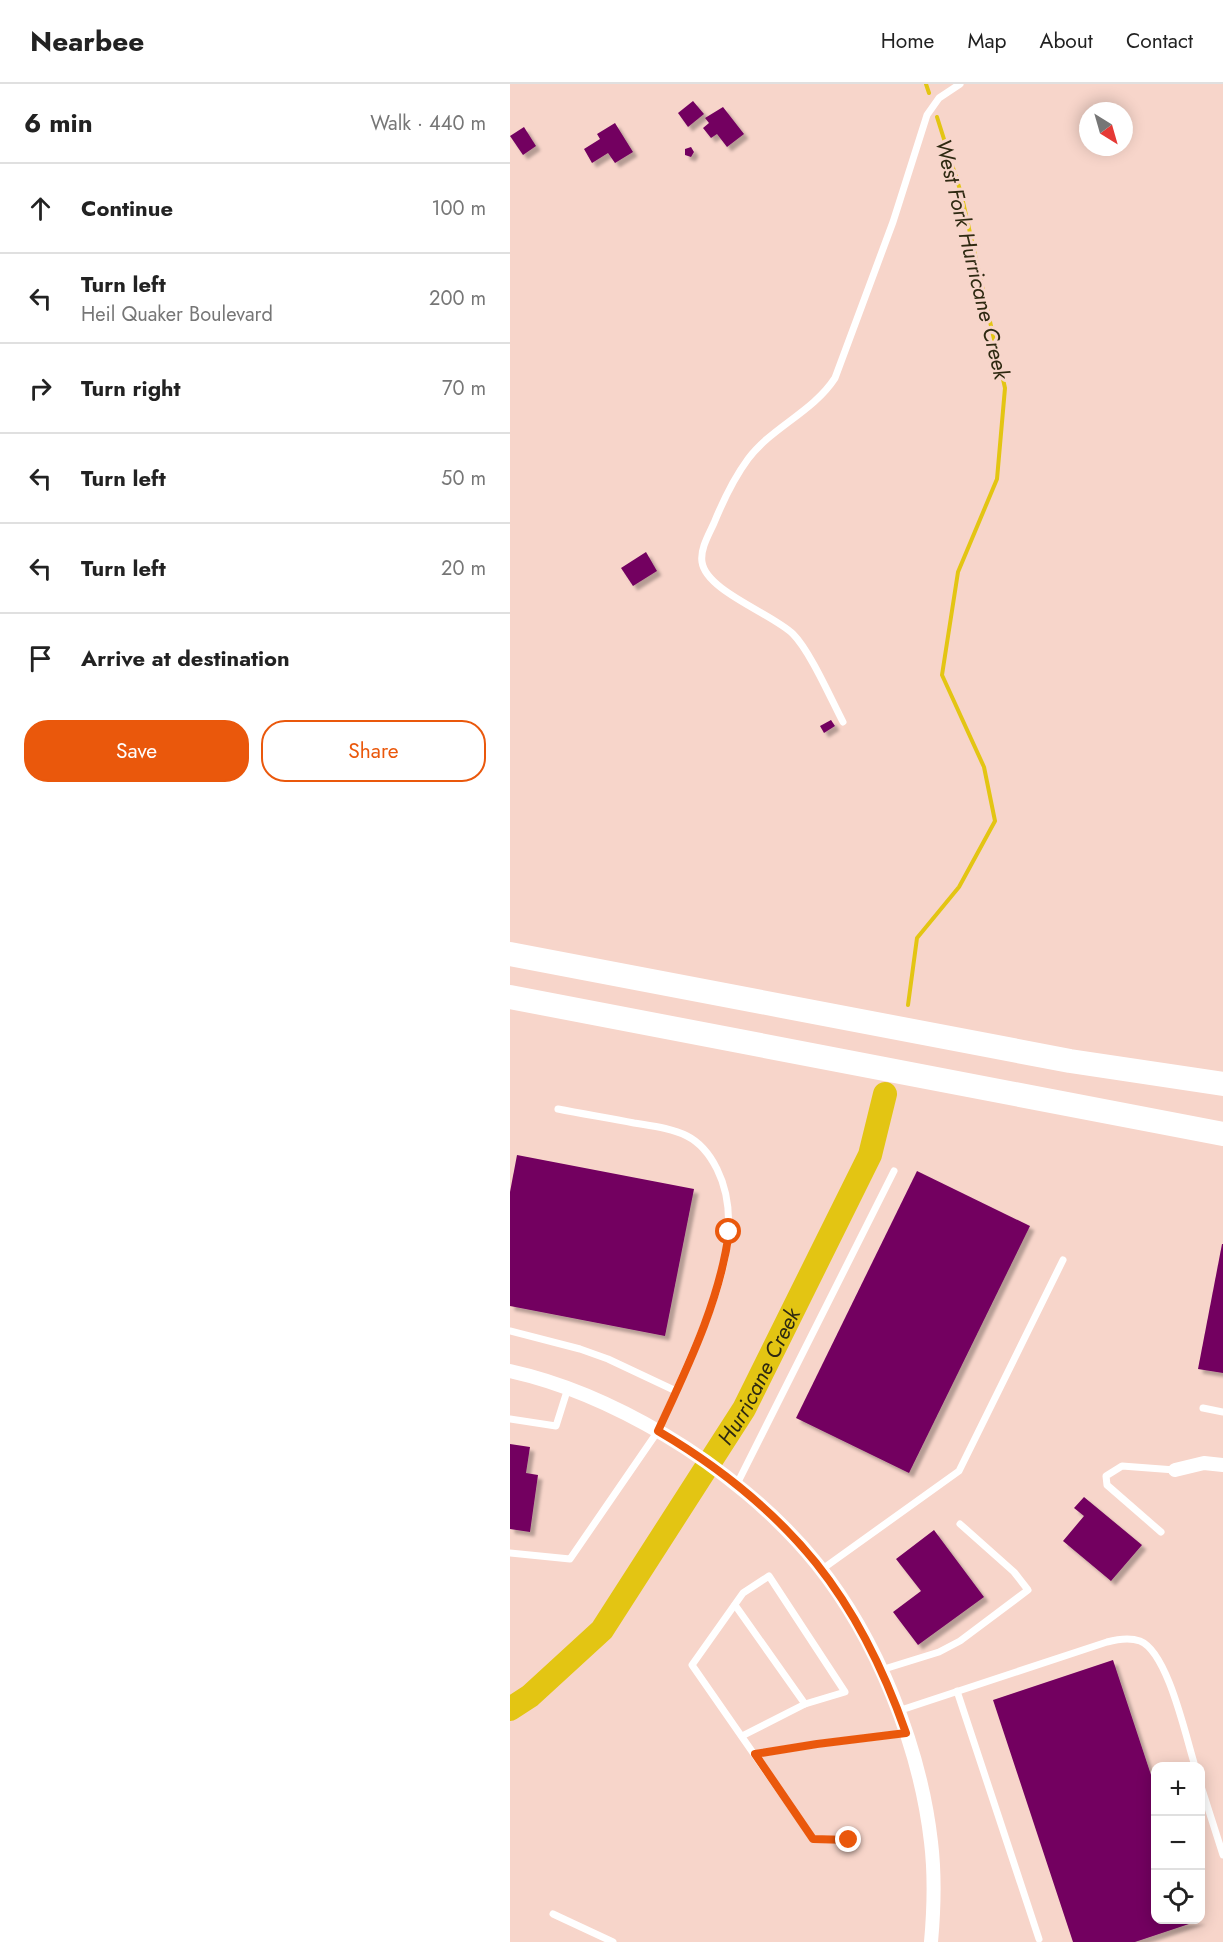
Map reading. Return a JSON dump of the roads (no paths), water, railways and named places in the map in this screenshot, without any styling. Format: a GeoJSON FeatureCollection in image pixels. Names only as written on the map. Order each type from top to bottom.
{"type":"FeatureCollection","features":[{"type":"Feature","properties":{"kind":"highway"},"geometry":{"type":"LineString","coordinates":[[510,954],[1070,1060],[1223,1084]]}},
{"type":"Feature","properties":{"kind":"highway"},"geometry":{"type":"LineString","coordinates":[[510,997],[1223,1134]]}},
{"type":"Feature","properties":{"kind":"street"},"geometry":{"type":"LineString","coordinates":[[510,1371],[568,1388],[617,1408],[702,1459],[784,1529],[821,1570],[846,1606],[881,1670],[906,1733],[925,1802],[931,1844],[933,1906],[931,1942]]}},
{"type":"Feature","properties":{"kind":"street"},"geometry":{"type":"LineString","coordinates":[[1175,1470],[1204,1463],[1223,1464]]}},
{"type":"Feature","properties":{"kind":"lane"},"geometry":{"type":"LineString","coordinates":[[843,722],[798,639],[785,627],[718,585],[704,569],[703,553],[719,512],[750,457],[766,439],[821,396],[835,378],[893,222],[927,115],[939,98],[960,84]]}},
{"type":"Feature","properties":{"kind":"lane"},"geometry":{"type":"LineString","coordinates":[[510,1553],[570,1559],[658,1431],[709,1309],[724,1262],[729,1215],[725,1188],[720,1175],[700,1144],[677,1131],[558,1109]]}},
{"type":"Feature","properties":{"kind":"lane"},"geometry":{"type":"LineString","coordinates":[[736,1486],[894,1171]]}},
{"type":"Feature","properties":{"kind":"lane"},"geometry":{"type":"LineString","coordinates":[[821,1570],[959,1471],[1063,1260]]}},
{"type":"Feature","properties":{"kind":"lane"},"geometry":{"type":"LineString","coordinates":[[510,1331],[589,1353],[676,1391]]}},
{"type":"Feature","properties":{"kind":"lane"},"geometry":{"type":"LineString","coordinates":[[510,1419],[556,1426],[568,1388]]}},
{"type":"Feature","properties":{"kind":"lane"},"geometry":{"type":"LineString","coordinates":[[1203,1408],[1223,1412]]}},
{"type":"Feature","properties":{"kind":"lane"},"geometry":{"type":"LineString","coordinates":[[1161,1532],[1107,1485],[1106,1476],[1122,1466],[1175,1470]]}},
{"type":"Feature","properties":{"kind":"lane"},"geometry":{"type":"LineString","coordinates":[[881,1670],[939,1652],[960,1641],[1028,1590],[1014,1572],[960,1524]]}},
{"type":"Feature","properties":{"kind":"lane"},"geometry":{"type":"LineString","coordinates":[[742,1736],[806,1704],[845,1692],[770,1576],[743,1593],[692,1665],[813,1839],[849,1840]]}},
{"type":"Feature","properties":{"kind":"lane"},"geometry":{"type":"LineString","coordinates":[[735,1605],[806,1704]]}},
{"type":"Feature","properties":{"kind":"lane"},"geometry":{"type":"LineString","coordinates":[[898,1711],[1107,1642],[1126,1639],[1140,1641],[1151,1649],[1166,1673],[1193,1762]]}},
{"type":"Feature","properties":{"kind":"lane"},"geometry":{"type":"LineString","coordinates":[[957,1691],[1039,1939]]}},
{"type":"Feature","properties":{"kind":"lane"},"geometry":{"type":"LineString","coordinates":[[755,1754],[906,1733]]}},
{"type":"Feature","properties":{"kind":"lane"},"geometry":{"type":"LineString","coordinates":[[1205,1799],[1223,1855]]}},
{"type":"Feature","properties":{"kind":"lane"},"geometry":{"type":"LineString","coordinates":[[552,1914],[613,1942]]}},
{"type":"Feature","properties":{"kind":"waterway","name":"West Fork Hurricane Creek"},"geometry":{"type":"LineString","coordinates":[[926,84],[929,93]]}},
{"type":"Feature","properties":{"kind":"waterway","name":"West Fork Hurricane Creek"},"geometry":{"type":"LineString","coordinates":[[908,1005],[917,938],[959,887],[995,821],[984,767],[942,675],[958,572],[997,479],[1005,388],[961,193],[937,117]]}},
{"type":"Feature","properties":{"kind":"waterway","name":"Hurricane Creek"},"geometry":{"type":"LineString","coordinates":[[510,1709],[530,1696],[602,1630],[744,1409],[870,1155],[885,1094]]}}]}
